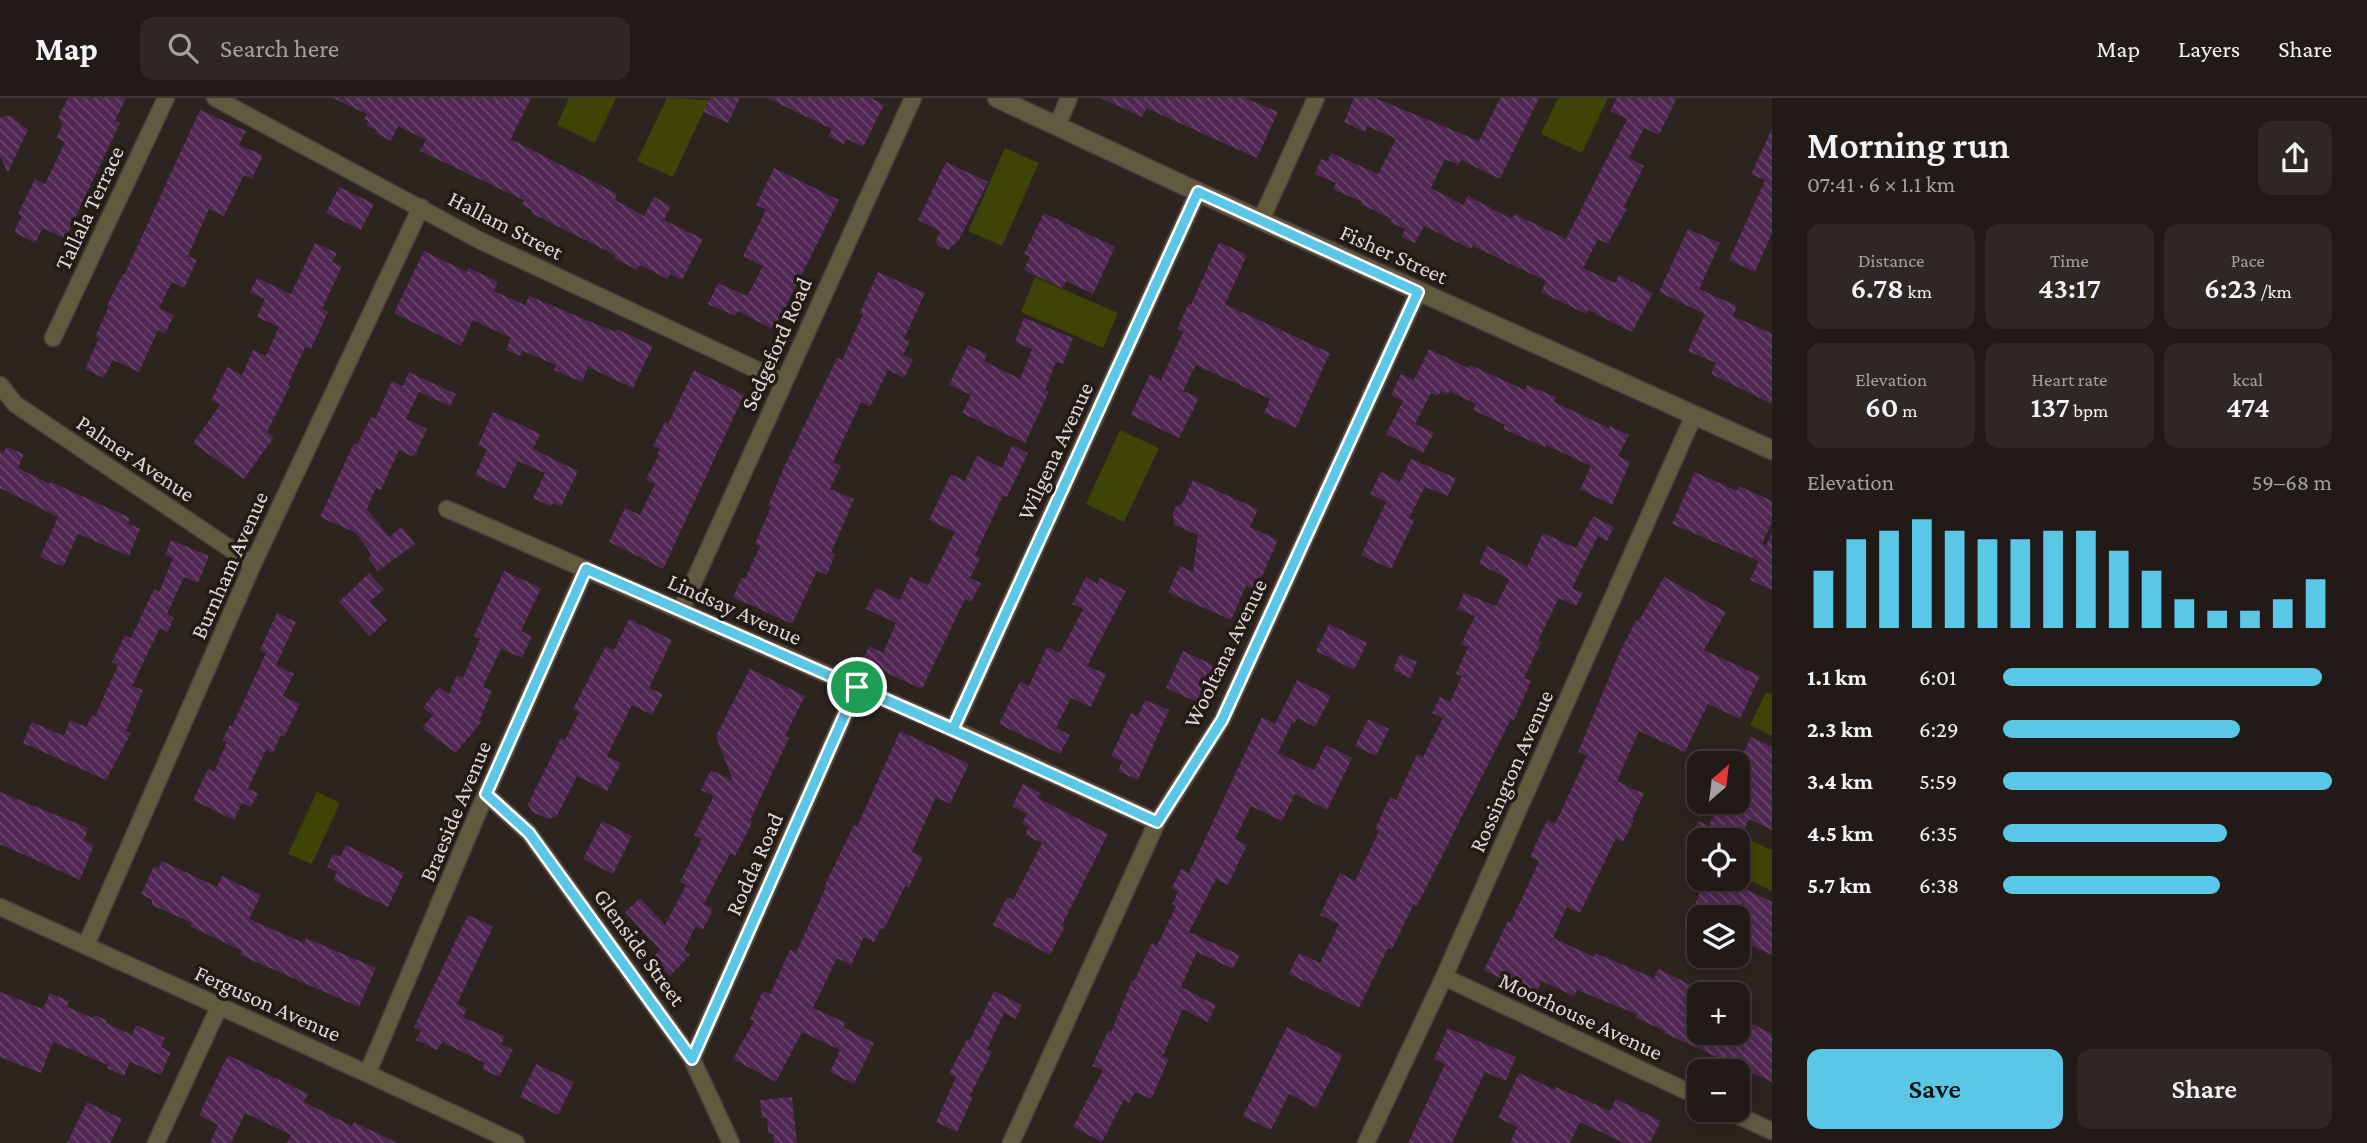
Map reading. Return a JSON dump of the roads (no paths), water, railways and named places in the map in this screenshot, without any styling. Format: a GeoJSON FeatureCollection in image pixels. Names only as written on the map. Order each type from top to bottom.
{"type":"FeatureCollection","features":[{"type":"Feature","properties":{"kind":"street","name":"Tallala Terrace"},"geometry":{"type":"LineString","coordinates":[[53,338],[166,98]]}},
{"type":"Feature","properties":{"kind":"street","name":"Hallam Street"},"geometry":{"type":"LineString","coordinates":[[215,98],[481,241],[783,382]]}},
{"type":"Feature","properties":{"kind":"street","name":"Sedgeford Road"},"geometry":{"type":"LineString","coordinates":[[681,610],[913,98]]}},
{"type":"Feature","properties":{"kind":"street","name":"Fisher Street"},"geometry":{"type":"LineString","coordinates":[[997,98],[1418,292],[1772,450]]}},
{"type":"Feature","properties":{"kind":"street"},"geometry":{"type":"LineString","coordinates":[[1056,126],[1069,98]]}},
{"type":"Feature","properties":{"kind":"street"},"geometry":{"type":"LineString","coordinates":[[1261,220],[1316,98]]}},
{"type":"Feature","properties":{"kind":"street","name":"Wilgena Avenue"},"geometry":{"type":"LineString","coordinates":[[953,729],[1198,192]]}},
{"type":"Feature","properties":{"kind":"street","name":"Burnham Avenue"},"geometry":{"type":"LineString","coordinates":[[86,946],[253,564],[421,207]]}},
{"type":"Feature","properties":{"kind":"street","name":"Wooltana Avenue"},"geometry":{"type":"LineString","coordinates":[[1011,1143],[1157,822],[1222,720],[1418,292]]}},
{"type":"Feature","properties":{"kind":"street","name":"Palmer Avenue"},"geometry":{"type":"LineString","coordinates":[[0,384],[15,404],[253,564]]}},
{"type":"Feature","properties":{"kind":"street","name":"Rossington Avenue"},"geometry":{"type":"LineString","coordinates":[[1366,1143],[1444,976],[1694,415]]}},
{"type":"Feature","properties":{"kind":"street","name":"Lindsay Avenue"},"geometry":{"type":"LineString","coordinates":[[447,509],[953,729],[1157,822]]}},
{"type":"Feature","properties":{"kind":"street","name":"Braeside Avenue"},"geometry":{"type":"LineString","coordinates":[[368,1073],[486,794],[586,569]]}},
{"type":"Feature","properties":{"kind":"street","name":"Rodda Road"},"geometry":{"type":"LineString","coordinates":[[692,1059],[857,687]]}},
{"type":"Feature","properties":{"kind":"street","name":"Glenside Street"},"geometry":{"type":"LineString","coordinates":[[486,794],[529,833],[692,1059],[731,1143]]}},
{"type":"Feature","properties":{"kind":"street","name":"Ferguson Avenue"},"geometry":{"type":"LineString","coordinates":[[0,906],[368,1073],[491,1137],[516,1143]]}},
{"type":"Feature","properties":{"kind":"street","name":"Moorhouse Avenue"},"geometry":{"type":"LineString","coordinates":[[1444,976],[1687,1091]]}},
{"type":"Feature","properties":{"kind":"street"},"geometry":{"type":"LineString","coordinates":[[156,1143],[219,1007]]}},
{"type":"Feature","properties":{"kind":"street"},"geometry":{"type":"LineString","coordinates":[[1750,1121],[1772,1131]]}}]}
